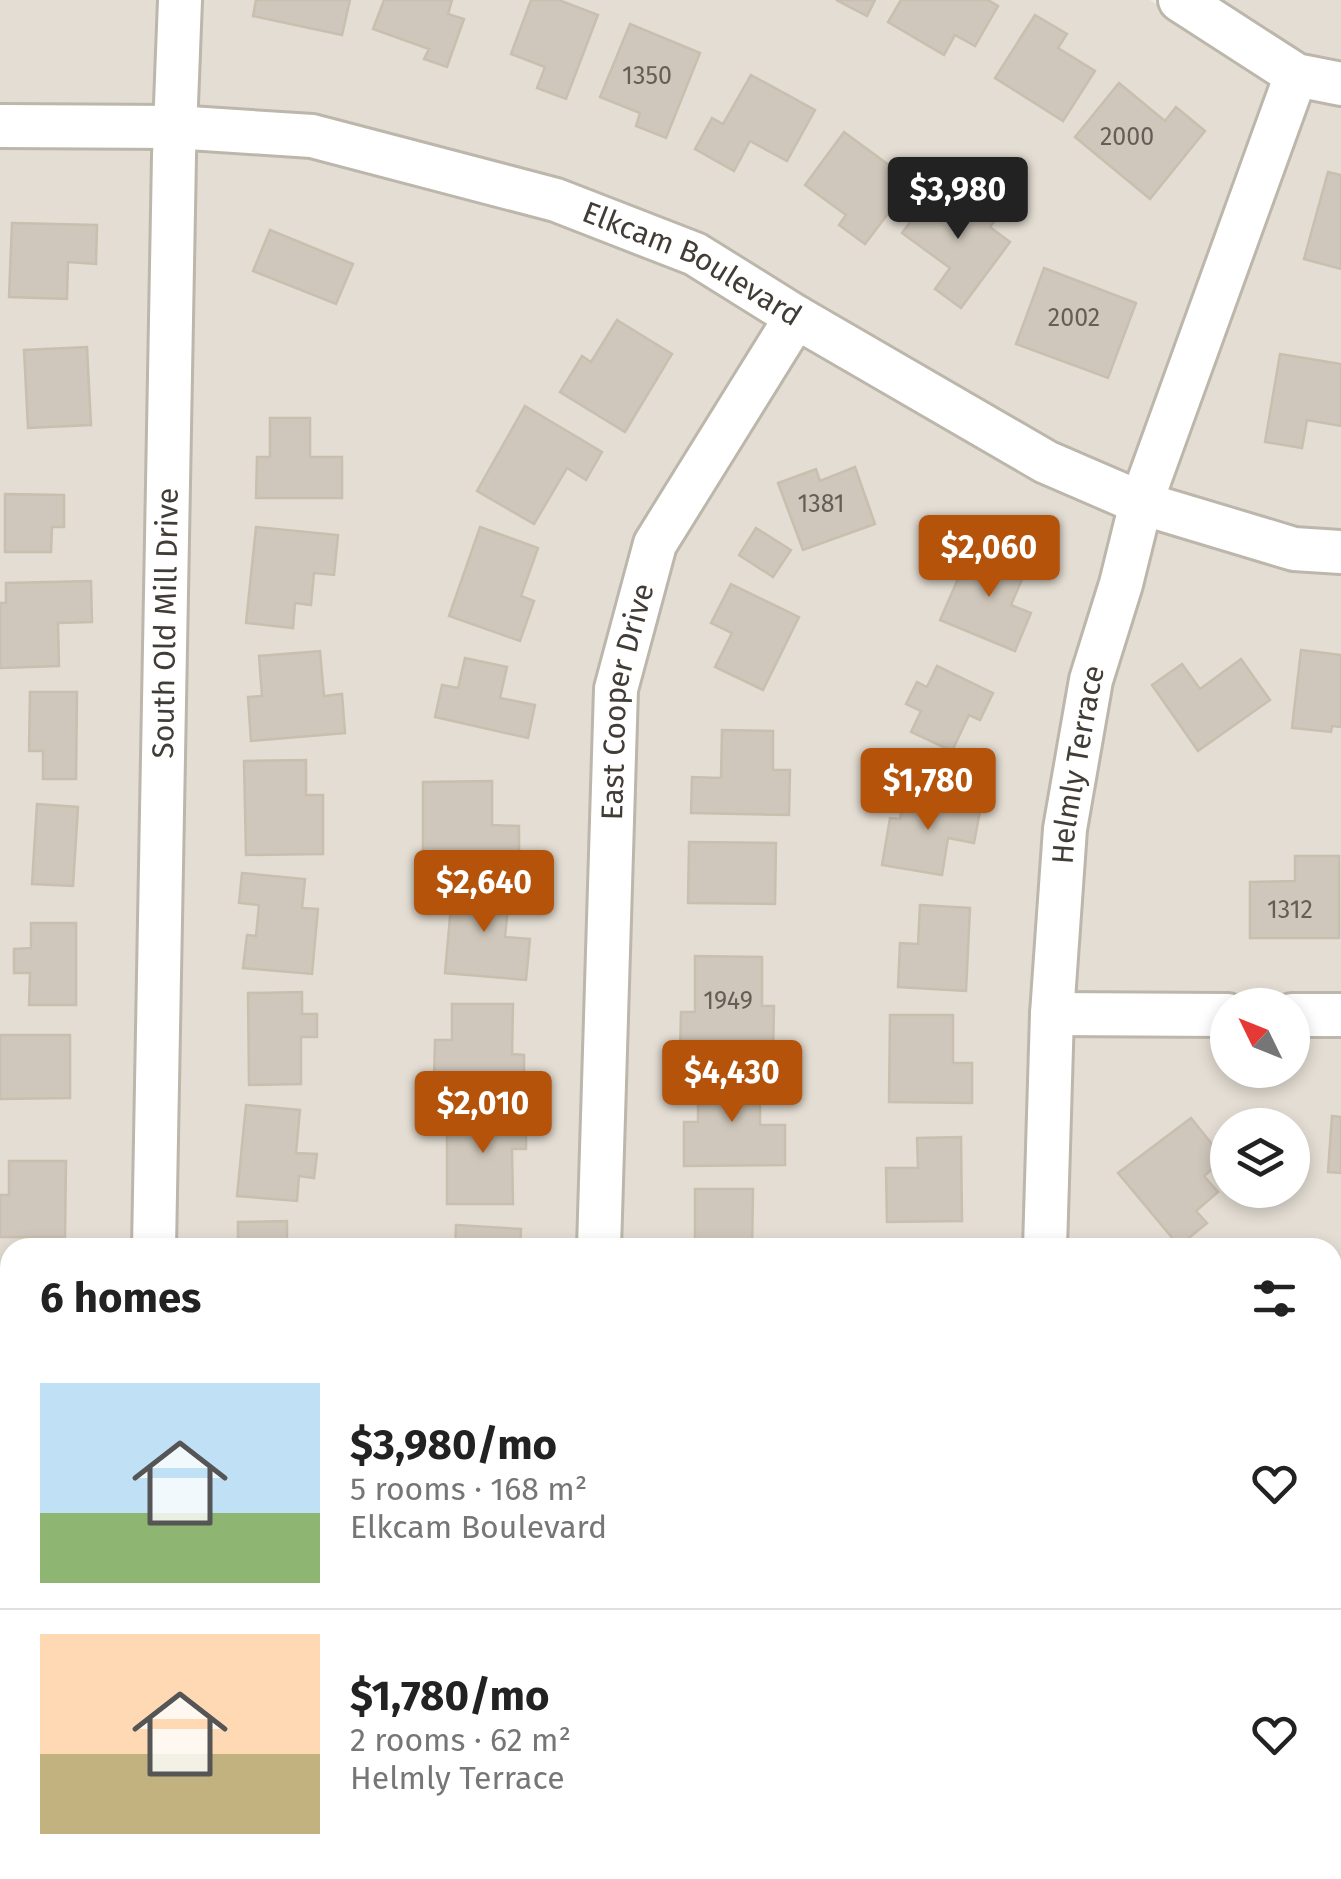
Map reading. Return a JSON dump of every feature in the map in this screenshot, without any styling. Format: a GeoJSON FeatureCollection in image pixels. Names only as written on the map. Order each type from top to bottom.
{"type":"FeatureCollection","features":[{"type":"Feature","properties":{"kind":"street","name":"South Old Mill Drive"},"geometry":{"type":"LineString","coordinates":[[154,1238],[174,128],[180,0]]}},
{"type":"Feature","properties":{"kind":"street"},"geometry":{"type":"LineString","coordinates":[[1180,0],[1296,75],[1341,84]]}},
{"type":"Feature","properties":{"kind":"street","name":"Helmly Terrace"},"geometry":{"type":"LineString","coordinates":[[1045,1238],[1052,1014],[1065,829],[1088,698],[1141,503],[1296,75]]}},
{"type":"Feature","properties":{"kind":"street","name":"Elkcam Boulevard"},"geometry":{"type":"LineString","coordinates":[[0,126],[174,128],[312,136],[556,200],[695,254],[1046,462],[1141,503],[1294,550],[1341,552]]}},
{"type":"Feature","properties":{"kind":"street","name":"East Cooper Drive"},"geometry":{"type":"LineString","coordinates":[[599,1238],[616,688],[655,544],[796,317]]}},
{"type":"Feature","properties":{"kind":"street"},"geometry":{"type":"LineString","coordinates":[[1052,1014],[1210,1015]]}},
{"type":"Feature","properties":{"kind":"street"},"geometry":{"type":"LineString","coordinates":[[1310,1015],[1341,1015]]}},
{"type":"Feature","properties":{"kind":"shaded area"},"geometry":{"type":"Polygon","coordinates":[[[0,0],[162,0],[157,110],[0,109],[0,0]]]}},
{"type":"Feature","properties":{"kind":"shaded area"},"geometry":{"type":"Polygon","coordinates":[[[197,0],[1150,0],[1275,81],[1130,480],[1052,447],[699,238],[192,111],[197,0]]]}},
{"type":"Feature","properties":{"kind":"shaded area"},"geometry":{"type":"Polygon","coordinates":[[[1209,0],[1341,0],[1341,67],[1301,59],[1209,0]]]}},
{"type":"Feature","properties":{"kind":"shaded area"},"geometry":{"type":"Polygon","coordinates":[[[1308,94],[1341,101],[1341,535],[1294,533],[1163,493],[1308,94]]]}},
{"type":"Feature","properties":{"kind":"shaded area"},"geometry":{"type":"Polygon","coordinates":[[[0,143],[156,145],[137,1238],[0,1238],[0,143]]]}},
{"type":"Feature","properties":{"kind":"shaded area"},"geometry":{"type":"Polygon","coordinates":[[[191,146],[312,153],[553,216],[689,269],[772,321],[640,534],[583,1238],[172,1238],[191,146]]]}},
{"type":"Feature","properties":{"kind":"shaded area"},"geometry":{"type":"Polygon","coordinates":[[[803,340],[1120,512],[1028,1238],[617,1238],[633,694],[671,553],[803,340]]]}},
{"type":"Feature","properties":{"kind":"shaded area"},"geometry":{"type":"Polygon","coordinates":[[[1154,524],[1341,569],[1341,998],[1310,998],[1310,988],[1210,988],[1210,998],[1071,997],[1082,833],[1107,686],[1154,524]]]}},
{"type":"Feature","properties":{"kind":"shaded area"},"geometry":{"type":"Polygon","coordinates":[[[1069,1031],[1210,1032],[1210,1088],[1310,1088],[1310,1032],[1341,1032],[1341,1238],[1062,1238],[1069,1031]]]}},
{"type":"Feature","properties":{"kind":"building"},"geometry":{"type":"Polygon","coordinates":[[[256,0],[350,0],[342,35],[253,16],[256,0]]]}},
{"type":"Feature","properties":{"kind":"building"},"geometry":{"type":"Polygon","coordinates":[[[384,0],[452,0],[448,14],[464,19],[447,67],[424,59],[429,49],[373,29],[384,0]]]}},
{"type":"Feature","properties":{"kind":"building"},"geometry":{"type":"Polygon","coordinates":[[[531,0],[559,0],[598,15],[566,99],[537,88],[545,67],[511,54],[531,0]]]}},
{"type":"Feature","properties":{"kind":"building"},"geometry":{"type":"Polygon","coordinates":[[[836,0],[875,0],[867,16],[836,0]]]}},
{"type":"Feature","properties":{"kind":"building"},"geometry":{"type":"Polygon","coordinates":[[[901,0],[988,0],[998,6],[975,46],[955,35],[944,55],[888,22],[901,0]]]}},
{"type":"Feature","properties":{"kind":"building"},"geometry":{"type":"Polygon","coordinates":[[[1035,15],[1067,34],[1058,48],[1095,71],[1063,121],[995,78],[1035,15]]]}},
{"type":"Feature","properties":{"kind":"building"},"geometry":{"type":"Polygon","coordinates":[[[630,24],[700,53],[666,138],[636,126],[640,113],[600,97],[630,24]]]}},
{"type":"Feature","properties":{"kind":"building"},"geometry":{"type":"Polygon","coordinates":[[[751,75],[815,110],[787,161],[750,141],[734,171],[695,149],[712,118],[723,124],[751,75]]]}},
{"type":"Feature","properties":{"kind":"building"},"geometry":{"type":"Polygon","coordinates":[[[1119,83],[1165,121],[1176,107],[1205,131],[1150,199],[1075,137],[1119,83]]]}},
{"type":"Feature","properties":{"kind":"building"},"geometry":{"type":"Polygon","coordinates":[[[844,132],[912,182],[865,244],[839,225],[846,215],[805,185],[844,132]]]}},
{"type":"Feature","properties":{"kind":"building"},"geometry":{"type":"Polygon","coordinates":[[[1328,172],[1341,175],[1341,269],[1304,259],[1328,172]]]}},
{"type":"Feature","properties":{"kind":"building"},"geometry":{"type":"Polygon","coordinates":[[[934,190],[955,206],[965,192],[998,216],[990,227],[1010,242],[961,308],[935,289],[950,268],[902,233],[934,190]]]}},
{"type":"Feature","properties":{"kind":"building"},"geometry":{"type":"Polygon","coordinates":[[[12,223],[97,225],[96,264],[68,262],[67,299],[9,297],[12,223]]]}},
{"type":"Feature","properties":{"kind":"building"},"geometry":{"type":"Polygon","coordinates":[[[270,230],[353,264],[336,304],[253,271],[270,230]]]}},
{"type":"Feature","properties":{"kind":"building"},"geometry":{"type":"Polygon","coordinates":[[[1044,268],[1136,303],[1108,378],[1016,344],[1044,268]]]}},
{"type":"Feature","properties":{"kind":"building"},"geometry":{"type":"Polygon","coordinates":[[[617,320],[672,354],[625,432],[560,392],[582,356],[591,362],[617,320]]]}},
{"type":"Feature","properties":{"kind":"building"},"geometry":{"type":"Polygon","coordinates":[[[87,347],[91,425],[28,428],[24,350],[87,347]]]}},
{"type":"Feature","properties":{"kind":"building"},"geometry":{"type":"Polygon","coordinates":[[[1280,354],[1341,364],[1341,426],[1307,420],[1302,448],[1265,442],[1280,354]]]}},
{"type":"Feature","properties":{"kind":"building"},"geometry":{"type":"Polygon","coordinates":[[[525,406],[602,452],[586,480],[567,468],[534,524],[477,491],[525,406]]]}},
{"type":"Feature","properties":{"kind":"building"},"geometry":{"type":"Polygon","coordinates":[[[270,418],[310,418],[310,457],[342,457],[342,498],[256,498],[257,457],[270,457],[270,418]]]}},
{"type":"Feature","properties":{"kind":"building"},"geometry":{"type":"Polygon","coordinates":[[[855,467],[875,524],[803,550],[778,483],[816,469],[820,481],[855,467]]]}},
{"type":"Feature","properties":{"kind":"building"},"geometry":{"type":"Polygon","coordinates":[[[5,494],[64,495],[64,527],[52,527],[51,552],[5,552],[5,494]]]}},
{"type":"Feature","properties":{"kind":"building"},"geometry":{"type":"Polygon","coordinates":[[[256,527],[338,535],[334,575],[314,573],[311,605],[295,603],[293,628],[246,623],[256,527]]]}},
{"type":"Feature","properties":{"kind":"building"},"geometry":{"type":"Polygon","coordinates":[[[480,527],[538,548],[521,596],[534,601],[520,641],[449,616],[480,527]]]}},
{"type":"Feature","properties":{"kind":"building"},"geometry":{"type":"Polygon","coordinates":[[[756,528],[791,550],[773,577],[739,555],[756,528]]]}},
{"type":"Feature","properties":{"kind":"building"},"geometry":{"type":"Polygon","coordinates":[[[992,547],[1029,563],[1011,605],[1031,613],[1015,651],[940,620],[967,558],[984,565],[992,547]]]}},
{"type":"Feature","properties":{"kind":"building"},"geometry":{"type":"Polygon","coordinates":[[[91,581],[92,622],[58,623],[59,666],[0,668],[0,603],[6,603],[6,583],[91,581]]]}},
{"type":"Feature","properties":{"kind":"building"},"geometry":{"type":"Polygon","coordinates":[[[731,584],[799,617],[763,690],[715,667],[732,633],[711,623],[731,584]]]}},
{"type":"Feature","properties":{"kind":"building"},"geometry":{"type":"Polygon","coordinates":[[[1301,650],[1341,655],[1341,727],[1332,726],[1331,732],[1292,728],[1301,650]]]}},
{"type":"Feature","properties":{"kind":"building"},"geometry":{"type":"Polygon","coordinates":[[[320,651],[324,696],[342,694],[345,733],[251,741],[248,697],[262,696],[259,656],[320,651]]]}},
{"type":"Feature","properties":{"kind":"building"},"geometry":{"type":"Polygon","coordinates":[[[465,658],[507,667],[500,698],[535,705],[528,738],[435,717],[442,685],[458,688],[465,658]]]}},
{"type":"Feature","properties":{"kind":"building"},"geometry":{"type":"Polygon","coordinates":[[[1241,659],[1270,700],[1198,751],[1152,685],[1182,664],[1200,689],[1241,659]]]}},
{"type":"Feature","properties":{"kind":"building"},"geometry":{"type":"Polygon","coordinates":[[[937,666],[993,693],[980,720],[969,715],[952,751],[911,732],[921,711],[906,704],[917,682],[927,687],[937,666]]]}},
{"type":"Feature","properties":{"kind":"building"},"geometry":{"type":"Polygon","coordinates":[[[30,692],[77,692],[76,779],[43,779],[43,751],[29,751],[30,692]]]}},
{"type":"Feature","properties":{"kind":"building"},"geometry":{"type":"Polygon","coordinates":[[[722,730],[773,731],[773,770],[790,770],[789,815],[691,813],[692,777],[721,778],[722,730]]]}},
{"type":"Feature","properties":{"kind":"building"},"geometry":{"type":"Polygon","coordinates":[[[306,760],[306,795],[323,795],[323,854],[246,855],[244,761],[306,760]]]}},
{"type":"Feature","properties":{"kind":"building"},"geometry":{"type":"Polygon","coordinates":[[[492,781],[492,825],[519,826],[519,858],[423,859],[423,782],[492,781]]]}},
{"type":"Feature","properties":{"kind":"building"},"geometry":{"type":"Polygon","coordinates":[[[904,794],[981,806],[974,843],[948,838],[942,875],[882,865],[890,818],[900,819],[904,794]]]}},
{"type":"Feature","properties":{"kind":"building"},"geometry":{"type":"Polygon","coordinates":[[[37,804],[78,807],[73,886],[32,884],[37,804]]]}},
{"type":"Feature","properties":{"kind":"building"},"geometry":{"type":"Polygon","coordinates":[[[689,842],[776,843],[775,904],[688,903],[689,842]]]}},
{"type":"Feature","properties":{"kind":"building"},"geometry":{"type":"Polygon","coordinates":[[[1295,856],[1339,856],[1339,938],[1250,938],[1250,882],[1295,881],[1295,856]]]}},
{"type":"Feature","properties":{"kind":"building"},"geometry":{"type":"Polygon","coordinates":[[[242,873],[305,879],[302,908],[318,909],[312,974],[243,968],[247,935],[256,936],[259,905],[239,903],[242,873]]]}},
{"type":"Feature","properties":{"kind":"building"},"geometry":{"type":"Polygon","coordinates":[[[453,883],[510,887],[505,937],[530,939],[526,980],[445,973],[453,883]]]}},
{"type":"Feature","properties":{"kind":"building"},"geometry":{"type":"Polygon","coordinates":[[[920,905],[970,908],[966,991],[898,987],[900,943],[918,944],[920,905]]]}},
{"type":"Feature","properties":{"kind":"building"},"geometry":{"type":"Polygon","coordinates":[[[31,923],[76,923],[76,1005],[29,1005],[30,973],[14,973],[14,949],[31,948],[31,923]]]}},
{"type":"Feature","properties":{"kind":"building"},"geometry":{"type":"Polygon","coordinates":[[[695,956],[762,957],[762,1006],[774,1006],[773,1053],[680,1052],[681,1012],[695,1012],[695,956]]]}},
{"type":"Feature","properties":{"kind":"building"},"geometry":{"type":"Polygon","coordinates":[[[302,992],[302,1014],[317,1014],[317,1037],[301,1037],[301,1084],[249,1085],[248,993],[302,992]]]}},
{"type":"Feature","properties":{"kind":"building"},"geometry":{"type":"Polygon","coordinates":[[[452,1004],[513,1004],[512,1054],[524,1055],[524,1079],[456,1078],[455,1082],[434,1082],[435,1040],[452,1040],[452,1004]]]}},
{"type":"Feature","properties":{"kind":"building"},"geometry":{"type":"Polygon","coordinates":[[[890,1015],[953,1015],[953,1063],[972,1063],[972,1103],[889,1102],[890,1015]]]}},
{"type":"Feature","properties":{"kind":"building"},"geometry":{"type":"Polygon","coordinates":[[[0,1035],[70,1035],[70,1098],[0,1099],[0,1035]]]}},
{"type":"Feature","properties":{"kind":"building"},"geometry":{"type":"Polygon","coordinates":[[[698,1073],[760,1073],[760,1125],[785,1125],[785,1165],[684,1166],[684,1122],[698,1122],[698,1073]]]}},
{"type":"Feature","properties":{"kind":"building"},"geometry":{"type":"Polygon","coordinates":[[[246,1105],[300,1110],[296,1153],[317,1154],[314,1178],[299,1176],[297,1201],[237,1196],[246,1105]]]}},
{"type":"Feature","properties":{"kind":"building"},"geometry":{"type":"Polygon","coordinates":[[[447,1112],[526,1112],[526,1149],[512,1149],[513,1204],[447,1204],[447,1112]]]}},
{"type":"Feature","properties":{"kind":"building"},"geometry":{"type":"Polygon","coordinates":[[[1332,1116],[1341,1117],[1341,1173],[1328,1172],[1332,1116]]]}},
{"type":"Feature","properties":{"kind":"building"},"geometry":{"type":"Polygon","coordinates":[[[1191,1118],[1210,1142],[1210,1171],[1204,1176],[1210,1183],[1210,1199],[1196,1211],[1207,1223],[1189,1238],[1172,1238],[1118,1173],[1191,1118]]]}},
{"type":"Feature","properties":{"kind":"building"},"geometry":{"type":"Polygon","coordinates":[[[961,1137],[962,1221],[887,1222],[886,1168],[918,1168],[917,1138],[961,1137]]]}},
{"type":"Feature","properties":{"kind":"building"},"geometry":{"type":"Polygon","coordinates":[[[9,1161],[66,1161],[65,1237],[0,1237],[0,1195],[9,1195],[9,1161]]]}},
{"type":"Feature","properties":{"kind":"building"},"geometry":{"type":"Polygon","coordinates":[[[695,1189],[753,1189],[752,1238],[695,1238],[695,1189]]]}},
{"type":"Feature","properties":{"kind":"building"},"geometry":{"type":"Polygon","coordinates":[[[287,1221],[287,1238],[238,1238],[238,1222],[287,1221]]]}},
{"type":"Feature","properties":{"kind":"building"},"geometry":{"type":"Polygon","coordinates":[[[456,1225],[521,1229],[521,1238],[455,1238],[456,1225]]]}}]}
